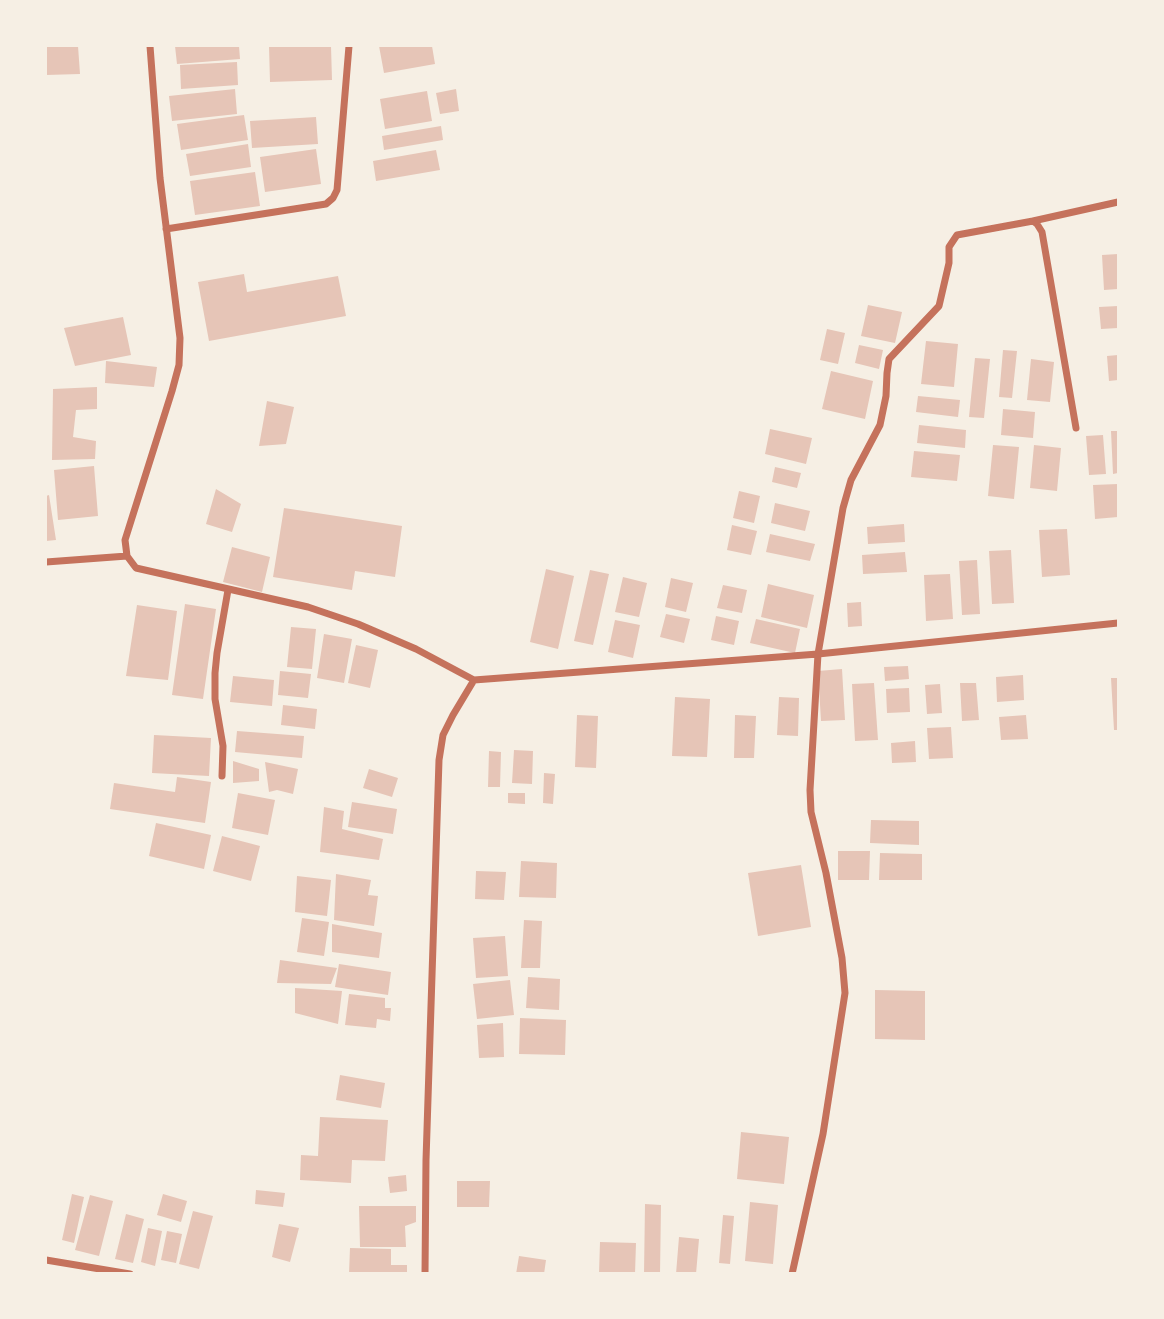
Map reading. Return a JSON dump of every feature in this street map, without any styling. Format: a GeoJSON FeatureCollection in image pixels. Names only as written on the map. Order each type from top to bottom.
{"type":"FeatureCollection","features":[{"type":"Feature","properties":{"kind":"street"},"geometry":{"type":"LineString","coordinates":[[150,46],[160,178],[180,338],[179,365],[172,391],[125,540],[127,556],[136,568],[308,607],[358,624],[416,649],[474,680],[818,654],[1118,622]]}},
{"type":"Feature","properties":{"kind":"street"},"geometry":{"type":"LineString","coordinates":[[167,233],[327,204],[333,198],[337,190],[349,46]]}},
{"type":"Feature","properties":{"kind":"street"},"geometry":{"type":"LineString","coordinates":[[792,1273],[823,1134],[845,993],[842,958],[811,812],[810,790],[818,654],[843,508],[851,480],[880,425],[889,359],[939,306],[950,262],[949,247],[957,235],[1118,202]]}},
{"type":"Feature","properties":{"kind":"street"},"geometry":{"type":"LineString","coordinates":[[1032,221],[1038,224],[1042,232],[1076,428]]}},
{"type":"Feature","properties":{"kind":"street"},"geometry":{"type":"LineString","coordinates":[[46,562],[127,556]]}},
{"type":"Feature","properties":{"kind":"street"},"geometry":{"type":"LineString","coordinates":[[222,776],[223,746],[215,699],[215,673],[228,590]]}},
{"type":"Feature","properties":{"kind":"street"},"geometry":{"type":"LineString","coordinates":[[425,1273],[425,1160],[439,760],[443,735],[474,680]]}},
{"type":"Feature","properties":{"kind":"street"},"geometry":{"type":"LineString","coordinates":[[46,1260],[130,1273]]}},
{"type":"Feature","properties":{"kind":"building"},"geometry":{"type":"Polygon","coordinates":[[[46,46],[78,46],[80,74],[46,75],[46,46]]]}},
{"type":"Feature","properties":{"kind":"building"},"geometry":{"type":"Polygon","coordinates":[[[175,46],[239,46],[240,59],[177,64],[175,46]]]}},
{"type":"Feature","properties":{"kind":"building"},"geometry":{"type":"Polygon","coordinates":[[[269,46],[331,46],[332,80],[270,82],[269,46]]]}},
{"type":"Feature","properties":{"kind":"building"},"geometry":{"type":"Polygon","coordinates":[[[379,46],[432,46],[435,64],[384,73],[379,46]]]}},
{"type":"Feature","properties":{"kind":"building"},"geometry":{"type":"Polygon","coordinates":[[[237,62],[238,85],[181,89],[180,65],[237,62]]]}},
{"type":"Feature","properties":{"kind":"building"},"geometry":{"type":"Polygon","coordinates":[[[235,89],[237,114],[172,121],[169,96],[235,89]]]}},
{"type":"Feature","properties":{"kind":"building"},"geometry":{"type":"Polygon","coordinates":[[[456,89],[459,111],[440,114],[436,93],[456,89]]]}},
{"type":"Feature","properties":{"kind":"building"},"geometry":{"type":"Polygon","coordinates":[[[427,91],[432,121],[385,129],[380,99],[427,91]]]}},
{"type":"Feature","properties":{"kind":"building"},"geometry":{"type":"Polygon","coordinates":[[[244,115],[248,140],[181,150],[177,124],[244,115]]]}},
{"type":"Feature","properties":{"kind":"building"},"geometry":{"type":"Polygon","coordinates":[[[316,117],[318,144],[252,148],[250,121],[316,117]]]}},
{"type":"Feature","properties":{"kind":"building"},"geometry":{"type":"Polygon","coordinates":[[[441,126],[443,140],[384,150],[382,136],[441,126]]]}},
{"type":"Feature","properties":{"kind":"building"},"geometry":{"type":"Polygon","coordinates":[[[248,144],[251,167],[190,176],[186,154],[248,144]]]}},
{"type":"Feature","properties":{"kind":"building"},"geometry":{"type":"Polygon","coordinates":[[[316,149],[321,184],[265,192],[260,157],[316,149]]]}},
{"type":"Feature","properties":{"kind":"building"},"geometry":{"type":"Polygon","coordinates":[[[436,150],[440,170],[376,181],[373,161],[436,150]]]}},
{"type":"Feature","properties":{"kind":"building"},"geometry":{"type":"Polygon","coordinates":[[[255,172],[260,206],[195,215],[190,181],[255,172]]]}},
{"type":"Feature","properties":{"kind":"building"},"geometry":{"type":"Polygon","coordinates":[[[1118,254],[1118,289],[1104,290],[1102,255],[1118,254]]]}},
{"type":"Feature","properties":{"kind":"building"},"geometry":{"type":"Polygon","coordinates":[[[244,274],[247,292],[338,276],[346,316],[209,341],[198,282],[244,274]]]}},
{"type":"Feature","properties":{"kind":"building"},"geometry":{"type":"Polygon","coordinates":[[[868,305],[902,312],[895,343],[861,336],[868,305]]]}},
{"type":"Feature","properties":{"kind":"building"},"geometry":{"type":"Polygon","coordinates":[[[1118,306],[1118,328],[1101,329],[1099,307],[1118,306]]]}},
{"type":"Feature","properties":{"kind":"building"},"geometry":{"type":"Polygon","coordinates":[[[123,317],[131,355],[75,366],[64,328],[123,317]]]}},
{"type":"Feature","properties":{"kind":"building"},"geometry":{"type":"Polygon","coordinates":[[[827,329],[845,333],[838,364],[820,360],[827,329]]]}},
{"type":"Feature","properties":{"kind":"building"},"geometry":{"type":"Polygon","coordinates":[[[926,341],[958,344],[954,387],[921,384],[926,341]]]}},
{"type":"Feature","properties":{"kind":"building"},"geometry":{"type":"Polygon","coordinates":[[[859,345],[883,350],[879,369],[855,363],[859,345]]]}},
{"type":"Feature","properties":{"kind":"building"},"geometry":{"type":"Polygon","coordinates":[[[1003,350],[1017,351],[1012,398],[999,397],[1003,350]]]}},
{"type":"Feature","properties":{"kind":"building"},"geometry":{"type":"Polygon","coordinates":[[[1118,355],[1118,380],[1109,381],[1107,356],[1118,355]]]}},
{"type":"Feature","properties":{"kind":"building"},"geometry":{"type":"Polygon","coordinates":[[[975,358],[990,359],[984,418],[969,417],[975,358]]]}},
{"type":"Feature","properties":{"kind":"building"},"geometry":{"type":"Polygon","coordinates":[[[1031,359],[1054,362],[1050,402],[1027,400],[1031,359]]]}},
{"type":"Feature","properties":{"kind":"building"},"geometry":{"type":"Polygon","coordinates":[[[106,361],[157,367],[154,387],[105,383],[106,361]]]}},
{"type":"Feature","properties":{"kind":"building"},"geometry":{"type":"Polygon","coordinates":[[[831,371],[873,381],[865,419],[822,409],[831,371]]]}},
{"type":"Feature","properties":{"kind":"building"},"geometry":{"type":"Polygon","coordinates":[[[97,387],[97,409],[76,410],[73,437],[96,441],[95,459],[52,460],[53,389],[97,387]]]}},
{"type":"Feature","properties":{"kind":"building"},"geometry":{"type":"Polygon","coordinates":[[[918,396],[960,400],[958,417],[916,412],[918,396]]]}},
{"type":"Feature","properties":{"kind":"building"},"geometry":{"type":"Polygon","coordinates":[[[267,401],[294,407],[286,444],[259,446],[267,401]]]}},
{"type":"Feature","properties":{"kind":"building"},"geometry":{"type":"Polygon","coordinates":[[[1003,409],[1035,412],[1033,438],[1001,435],[1003,409]]]}},
{"type":"Feature","properties":{"kind":"building"},"geometry":{"type":"Polygon","coordinates":[[[919,425],[966,430],[965,448],[917,443],[919,425]]]}},
{"type":"Feature","properties":{"kind":"building"},"geometry":{"type":"Polygon","coordinates":[[[770,429],[812,438],[806,464],[765,454],[770,429]]]}},
{"type":"Feature","properties":{"kind":"building"},"geometry":{"type":"Polygon","coordinates":[[[1111,431],[1118,431],[1118,473],[1113,474],[1111,431]]]}},
{"type":"Feature","properties":{"kind":"building"},"geometry":{"type":"Polygon","coordinates":[[[1103,435],[1106,474],[1089,475],[1086,436],[1103,435]]]}},
{"type":"Feature","properties":{"kind":"building"},"geometry":{"type":"Polygon","coordinates":[[[993,445],[1019,447],[1014,499],[988,496],[993,445]]]}},
{"type":"Feature","properties":{"kind":"building"},"geometry":{"type":"Polygon","coordinates":[[[1034,445],[1061,448],[1057,491],[1030,488],[1034,445]]]}},
{"type":"Feature","properties":{"kind":"building"},"geometry":{"type":"Polygon","coordinates":[[[914,451],[960,455],[957,481],[911,477],[914,451]]]}},
{"type":"Feature","properties":{"kind":"building"},"geometry":{"type":"Polygon","coordinates":[[[94,466],[98,516],[58,520],[54,470],[94,466]]]}},
{"type":"Feature","properties":{"kind":"building"},"geometry":{"type":"Polygon","coordinates":[[[775,467],[801,473],[797,488],[772,482],[775,467]]]}},
{"type":"Feature","properties":{"kind":"building"},"geometry":{"type":"Polygon","coordinates":[[[1118,484],[1118,517],[1095,519],[1093,485],[1118,484]]]}},
{"type":"Feature","properties":{"kind":"building"},"geometry":{"type":"Polygon","coordinates":[[[216,489],[241,504],[232,532],[206,524],[216,489]]]}},
{"type":"Feature","properties":{"kind":"building"},"geometry":{"type":"Polygon","coordinates":[[[739,491],[760,496],[754,523],[733,518],[739,491]]]}},
{"type":"Feature","properties":{"kind":"building"},"geometry":{"type":"Polygon","coordinates":[[[49,495],[56,540],[46,541],[46,496],[49,495]]]}},
{"type":"Feature","properties":{"kind":"building"},"geometry":{"type":"Polygon","coordinates":[[[775,503],[810,511],[805,531],[771,523],[775,503]]]}},
{"type":"Feature","properties":{"kind":"building"},"geometry":{"type":"Polygon","coordinates":[[[284,508],[402,526],[395,577],[355,571],[352,590],[273,577],[284,508]]]}},
{"type":"Feature","properties":{"kind":"building"},"geometry":{"type":"Polygon","coordinates":[[[904,524],[905,542],[868,544],[867,527],[904,524]]]}},
{"type":"Feature","properties":{"kind":"building"},"geometry":{"type":"Polygon","coordinates":[[[732,525],[757,531],[751,555],[727,550],[732,525]]]}},
{"type":"Feature","properties":{"kind":"building"},"geometry":{"type":"Polygon","coordinates":[[[1067,529],[1070,575],[1042,577],[1039,530],[1067,529]]]}},
{"type":"Feature","properties":{"kind":"building"},"geometry":{"type":"Polygon","coordinates":[[[770,534],[815,544],[810,561],[766,552],[770,534]]]}},
{"type":"Feature","properties":{"kind":"building"},"geometry":{"type":"Polygon","coordinates":[[[232,547],[270,557],[262,592],[223,582],[232,547]]]}},
{"type":"Feature","properties":{"kind":"building"},"geometry":{"type":"Polygon","coordinates":[[[1011,550],[1014,603],[992,604],[989,551],[1011,550]]]}},
{"type":"Feature","properties":{"kind":"building"},"geometry":{"type":"Polygon","coordinates":[[[905,552],[907,572],[863,574],[862,555],[905,552]]]}},
{"type":"Feature","properties":{"kind":"building"},"geometry":{"type":"Polygon","coordinates":[[[977,560],[980,614],[962,615],[959,561],[977,560]]]}},
{"type":"Feature","properties":{"kind":"building"},"geometry":{"type":"Polygon","coordinates":[[[546,569],[574,576],[558,649],[530,642],[546,569]]]}},
{"type":"Feature","properties":{"kind":"building"},"geometry":{"type":"Polygon","coordinates":[[[590,570],[609,574],[593,645],[574,641],[590,570]]]}},
{"type":"Feature","properties":{"kind":"building"},"geometry":{"type":"Polygon","coordinates":[[[950,574],[953,619],[926,621],[924,575],[950,574]]]}},
{"type":"Feature","properties":{"kind":"building"},"geometry":{"type":"Polygon","coordinates":[[[623,577],[647,583],[639,617],[615,612],[623,577]]]}},
{"type":"Feature","properties":{"kind":"building"},"geometry":{"type":"Polygon","coordinates":[[[671,578],[693,583],[686,612],[665,607],[671,578]]]}},
{"type":"Feature","properties":{"kind":"building"},"geometry":{"type":"Polygon","coordinates":[[[768,584],[814,595],[807,628],[761,617],[768,584]]]}},
{"type":"Feature","properties":{"kind":"building"},"geometry":{"type":"Polygon","coordinates":[[[723,585],[747,590],[742,613],[717,608],[723,585]]]}},
{"type":"Feature","properties":{"kind":"building"},"geometry":{"type":"Polygon","coordinates":[[[861,602],[862,626],[848,627],[847,603],[861,602]]]}},
{"type":"Feature","properties":{"kind":"building"},"geometry":{"type":"Polygon","coordinates":[[[185,604],[216,609],[203,699],[172,695],[185,604]]]}},
{"type":"Feature","properties":{"kind":"building"},"geometry":{"type":"Polygon","coordinates":[[[137,605],[177,611],[168,680],[126,676],[137,605]]]}},
{"type":"Feature","properties":{"kind":"building"},"geometry":{"type":"Polygon","coordinates":[[[666,614],[690,619],[684,643],[660,637],[666,614]]]}},
{"type":"Feature","properties":{"kind":"building"},"geometry":{"type":"Polygon","coordinates":[[[716,616],[739,621],[734,645],[711,640],[716,616]]]}},
{"type":"Feature","properties":{"kind":"building"},"geometry":{"type":"Polygon","coordinates":[[[756,619],[800,629],[795,653],[750,643],[756,619]]]}},
{"type":"Feature","properties":{"kind":"building"},"geometry":{"type":"Polygon","coordinates":[[[615,620],[640,625],[633,658],[608,652],[615,620]]]}},
{"type":"Feature","properties":{"kind":"building"},"geometry":{"type":"Polygon","coordinates":[[[291,627],[316,629],[312,669],[287,667],[291,627]]]}},
{"type":"Feature","properties":{"kind":"building"},"geometry":{"type":"Polygon","coordinates":[[[324,634],[352,639],[344,683],[317,678],[324,634]]]}},
{"type":"Feature","properties":{"kind":"building"},"geometry":{"type":"Polygon","coordinates":[[[356,645],[378,650],[370,688],[348,683],[356,645]]]}},
{"type":"Feature","properties":{"kind":"building"},"geometry":{"type":"Polygon","coordinates":[[[908,666],[909,679],[885,681],[884,667],[908,666]]]}},
{"type":"Feature","properties":{"kind":"building"},"geometry":{"type":"Polygon","coordinates":[[[842,669],[845,720],[821,721],[818,671],[842,669]]]}},
{"type":"Feature","properties":{"kind":"building"},"geometry":{"type":"Polygon","coordinates":[[[280,671],[311,674],[308,698],[278,695],[280,671]]]}},
{"type":"Feature","properties":{"kind":"building"},"geometry":{"type":"Polygon","coordinates":[[[1023,675],[1024,700],[997,702],[996,677],[1023,675]]]}},
{"type":"Feature","properties":{"kind":"building"},"geometry":{"type":"Polygon","coordinates":[[[233,676],[274,680],[272,706],[230,702],[233,676]]]}},
{"type":"Feature","properties":{"kind":"building"},"geometry":{"type":"Polygon","coordinates":[[[1111,678],[1118,678],[1118,730],[1114,730],[1111,678]]]}},
{"type":"Feature","properties":{"kind":"building"},"geometry":{"type":"Polygon","coordinates":[[[874,683],[878,740],[855,741],[852,684],[874,683]]]}},
{"type":"Feature","properties":{"kind":"building"},"geometry":{"type":"Polygon","coordinates":[[[960,683],[976,683],[979,720],[962,721],[960,683]]]}},
{"type":"Feature","properties":{"kind":"building"},"geometry":{"type":"Polygon","coordinates":[[[940,684],[942,713],[927,714],[925,685],[940,684]]]}},
{"type":"Feature","properties":{"kind":"building"},"geometry":{"type":"Polygon","coordinates":[[[909,688],[910,712],[887,713],[886,689],[909,688]]]}},
{"type":"Feature","properties":{"kind":"building"},"geometry":{"type":"Polygon","coordinates":[[[675,697],[710,699],[707,757],[672,756],[675,697]]]}},
{"type":"Feature","properties":{"kind":"building"},"geometry":{"type":"Polygon","coordinates":[[[779,697],[799,698],[798,736],[777,735],[779,697]]]}},
{"type":"Feature","properties":{"kind":"building"},"geometry":{"type":"Polygon","coordinates":[[[283,705],[317,709],[315,729],[281,725],[283,705]]]}},
{"type":"Feature","properties":{"kind":"building"},"geometry":{"type":"Polygon","coordinates":[[[577,715],[598,716],[596,768],[575,767],[577,715]]]}},
{"type":"Feature","properties":{"kind":"building"},"geometry":{"type":"Polygon","coordinates":[[[735,715],[756,716],[754,758],[734,758],[735,715]]]}},
{"type":"Feature","properties":{"kind":"building"},"geometry":{"type":"Polygon","coordinates":[[[1026,715],[1028,739],[1001,740],[999,717],[1026,715]]]}},
{"type":"Feature","properties":{"kind":"building"},"geometry":{"type":"Polygon","coordinates":[[[951,727],[953,758],[929,759],[927,728],[951,727]]]}},
{"type":"Feature","properties":{"kind":"building"},"geometry":{"type":"Polygon","coordinates":[[[237,731],[304,736],[302,758],[235,752],[237,731]]]}},
{"type":"Feature","properties":{"kind":"building"},"geometry":{"type":"Polygon","coordinates":[[[154,735],[211,738],[209,776],[152,773],[154,735]]]}},
{"type":"Feature","properties":{"kind":"building"},"geometry":{"type":"Polygon","coordinates":[[[915,741],[916,762],[892,763],[891,743],[915,741]]]}},
{"type":"Feature","properties":{"kind":"building"},"geometry":{"type":"Polygon","coordinates":[[[514,750],[533,751],[532,784],[512,783],[514,750]]]}},
{"type":"Feature","properties":{"kind":"building"},"geometry":{"type":"Polygon","coordinates":[[[489,751],[501,752],[500,787],[488,787],[489,751]]]}},
{"type":"Feature","properties":{"kind":"building"},"geometry":{"type":"Polygon","coordinates":[[[233,761],[259,769],[259,781],[233,783],[233,761]]]}},
{"type":"Feature","properties":{"kind":"building"},"geometry":{"type":"Polygon","coordinates":[[[265,762],[298,769],[293,794],[277,790],[269,792],[265,762]]]}},
{"type":"Feature","properties":{"kind":"building"},"geometry":{"type":"Polygon","coordinates":[[[369,769],[398,778],[392,797],[363,788],[369,769]]]}},
{"type":"Feature","properties":{"kind":"building"},"geometry":{"type":"Polygon","coordinates":[[[544,773],[555,774],[553,804],[543,803],[544,773]]]}},
{"type":"Feature","properties":{"kind":"building"},"geometry":{"type":"Polygon","coordinates":[[[177,777],[211,782],[205,823],[110,809],[114,783],[175,792],[177,777]]]}},
{"type":"Feature","properties":{"kind":"building"},"geometry":{"type":"Polygon","coordinates":[[[238,793],[275,800],[268,835],[232,828],[238,793]]]}},
{"type":"Feature","properties":{"kind":"building"},"geometry":{"type":"Polygon","coordinates":[[[508,793],[525,793],[525,804],[508,803],[508,793]]]}},
{"type":"Feature","properties":{"kind":"building"},"geometry":{"type":"Polygon","coordinates":[[[352,802],[397,809],[393,834],[348,827],[352,802]]]}},
{"type":"Feature","properties":{"kind":"building"},"geometry":{"type":"Polygon","coordinates":[[[324,807],[344,811],[342,829],[383,839],[379,860],[320,852],[324,807]]]}},
{"type":"Feature","properties":{"kind":"building"},"geometry":{"type":"Polygon","coordinates":[[[871,820],[919,821],[919,845],[870,843],[871,820]]]}},
{"type":"Feature","properties":{"kind":"building"},"geometry":{"type":"Polygon","coordinates":[[[156,823],[211,835],[204,869],[149,856],[156,823]]]}},
{"type":"Feature","properties":{"kind":"building"},"geometry":{"type":"Polygon","coordinates":[[[222,836],[260,846],[251,881],[213,871],[222,836]]]}},
{"type":"Feature","properties":{"kind":"building"},"geometry":{"type":"Polygon","coordinates":[[[838,851],[870,851],[869,880],[838,880],[838,851]]]}},
{"type":"Feature","properties":{"kind":"building"},"geometry":{"type":"Polygon","coordinates":[[[880,853],[922,854],[922,880],[879,880],[880,853]]]}},
{"type":"Feature","properties":{"kind":"building"},"geometry":{"type":"Polygon","coordinates":[[[521,861],[557,863],[556,898],[519,897],[521,861]]]}},
{"type":"Feature","properties":{"kind":"building"},"geometry":{"type":"Polygon","coordinates":[[[801,865],[811,927],[758,936],[748,873],[801,865]]]}},
{"type":"Feature","properties":{"kind":"building"},"geometry":{"type":"Polygon","coordinates":[[[476,871],[506,872],[504,900],[475,899],[476,871]]]}},
{"type":"Feature","properties":{"kind":"building"},"geometry":{"type":"Polygon","coordinates":[[[336,874],[371,880],[368,895],[378,896],[374,926],[334,920],[336,874]]]}},
{"type":"Feature","properties":{"kind":"building"},"geometry":{"type":"Polygon","coordinates":[[[297,876],[331,880],[327,916],[295,912],[297,876]]]}},
{"type":"Feature","properties":{"kind":"building"},"geometry":{"type":"Polygon","coordinates":[[[302,918],[329,922],[324,956],[297,952],[302,918]]]}},
{"type":"Feature","properties":{"kind":"building"},"geometry":{"type":"Polygon","coordinates":[[[524,920],[542,921],[540,968],[521,968],[524,920]]]}},
{"type":"Feature","properties":{"kind":"building"},"geometry":{"type":"Polygon","coordinates":[[[332,924],[382,933],[379,958],[332,952],[332,924]]]}},
{"type":"Feature","properties":{"kind":"building"},"geometry":{"type":"Polygon","coordinates":[[[505,936],[508,976],[476,978],[473,938],[505,936]]]}},
{"type":"Feature","properties":{"kind":"building"},"geometry":{"type":"Polygon","coordinates":[[[280,960],[337,968],[331,984],[277,983],[280,960]]]}},
{"type":"Feature","properties":{"kind":"building"},"geometry":{"type":"Polygon","coordinates":[[[339,964],[391,972],[388,995],[335,987],[339,964]]]}},
{"type":"Feature","properties":{"kind":"building"},"geometry":{"type":"Polygon","coordinates":[[[528,977],[560,979],[559,1010],[526,1008],[528,977]]]}},
{"type":"Feature","properties":{"kind":"building"},"geometry":{"type":"Polygon","coordinates":[[[510,980],[514,1015],[477,1019],[473,984],[510,980]]]}},
{"type":"Feature","properties":{"kind":"building"},"geometry":{"type":"Polygon","coordinates":[[[295,988],[342,991],[338,1024],[295,1013],[295,988]]]}},
{"type":"Feature","properties":{"kind":"building"},"geometry":{"type":"Polygon","coordinates":[[[875,990],[925,991],[925,1040],[875,1039],[875,990]]]}},
{"type":"Feature","properties":{"kind":"building"},"geometry":{"type":"Polygon","coordinates":[[[349,994],[385,998],[385,1008],[391,1008],[390,1021],[377,1019],[376,1028],[345,1025],[349,994]]]}},
{"type":"Feature","properties":{"kind":"building"},"geometry":{"type":"Polygon","coordinates":[[[520,1018],[566,1020],[565,1055],[519,1054],[520,1018]]]}},
{"type":"Feature","properties":{"kind":"building"},"geometry":{"type":"Polygon","coordinates":[[[503,1023],[504,1057],[479,1058],[477,1025],[503,1023]]]}},
{"type":"Feature","properties":{"kind":"building"},"geometry":{"type":"Polygon","coordinates":[[[340,1075],[385,1083],[381,1108],[336,1100],[340,1075]]]}},
{"type":"Feature","properties":{"kind":"building"},"geometry":{"type":"Polygon","coordinates":[[[320,1117],[388,1120],[385,1161],[352,1160],[351,1183],[300,1180],[301,1155],[318,1156],[320,1117]]]}},
{"type":"Feature","properties":{"kind":"building"},"geometry":{"type":"Polygon","coordinates":[[[741,1132],[789,1137],[784,1184],[737,1179],[741,1132]]]}},
{"type":"Feature","properties":{"kind":"building"},"geometry":{"type":"Polygon","coordinates":[[[406,1175],[407,1191],[390,1193],[388,1177],[406,1175]]]}},
{"type":"Feature","properties":{"kind":"building"},"geometry":{"type":"Polygon","coordinates":[[[457,1181],[490,1181],[489,1207],[457,1207],[457,1181]]]}},
{"type":"Feature","properties":{"kind":"building"},"geometry":{"type":"Polygon","coordinates":[[[256,1190],[285,1193],[283,1207],[255,1204],[256,1190]]]}},
{"type":"Feature","properties":{"kind":"building"},"geometry":{"type":"Polygon","coordinates":[[[72,1194],[84,1197],[74,1243],[62,1240],[72,1194]]]}},
{"type":"Feature","properties":{"kind":"building"},"geometry":{"type":"Polygon","coordinates":[[[163,1194],[187,1201],[181,1222],[157,1215],[163,1194]]]}},
{"type":"Feature","properties":{"kind":"building"},"geometry":{"type":"Polygon","coordinates":[[[90,1195],[113,1201],[99,1256],[75,1250],[90,1195]]]}},
{"type":"Feature","properties":{"kind":"building"},"geometry":{"type":"Polygon","coordinates":[[[750,1202],[778,1205],[773,1264],[745,1261],[750,1202]]]}},
{"type":"Feature","properties":{"kind":"building"},"geometry":{"type":"Polygon","coordinates":[[[645,1204],[661,1205],[660,1274],[644,1274],[645,1204]]]}},
{"type":"Feature","properties":{"kind":"building"},"geometry":{"type":"Polygon","coordinates":[[[359,1206],[416,1206],[416,1222],[405,1226],[406,1247],[360,1247],[359,1206]]]}},
{"type":"Feature","properties":{"kind":"building"},"geometry":{"type":"Polygon","coordinates":[[[193,1211],[213,1216],[199,1269],[179,1264],[193,1211]]]}},
{"type":"Feature","properties":{"kind":"building"},"geometry":{"type":"Polygon","coordinates":[[[126,1214],[144,1219],[133,1263],[115,1259],[126,1214]]]}},
{"type":"Feature","properties":{"kind":"building"},"geometry":{"type":"Polygon","coordinates":[[[723,1215],[734,1216],[730,1264],[719,1263],[723,1215]]]}},
{"type":"Feature","properties":{"kind":"building"},"geometry":{"type":"Polygon","coordinates":[[[279,1224],[299,1228],[290,1262],[272,1257],[279,1224]]]}},
{"type":"Feature","properties":{"kind":"building"},"geometry":{"type":"Polygon","coordinates":[[[148,1228],[162,1231],[155,1266],[141,1262],[148,1228]]]}},
{"type":"Feature","properties":{"kind":"building"},"geometry":{"type":"Polygon","coordinates":[[[167,1231],[182,1234],[176,1263],[161,1260],[167,1231]]]}},
{"type":"Feature","properties":{"kind":"building"},"geometry":{"type":"Polygon","coordinates":[[[679,1237],[699,1239],[696,1274],[676,1274],[679,1237]]]}},
{"type":"Feature","properties":{"kind":"building"},"geometry":{"type":"Polygon","coordinates":[[[600,1242],[636,1243],[635,1274],[599,1274],[600,1242]]]}},
{"type":"Feature","properties":{"kind":"building"},"geometry":{"type":"Polygon","coordinates":[[[350,1248],[391,1249],[391,1265],[407,1265],[407,1274],[349,1274],[350,1248]]]}},
{"type":"Feature","properties":{"kind":"building"},"geometry":{"type":"Polygon","coordinates":[[[519,1256],[546,1260],[544,1274],[516,1274],[519,1256]]]}}]}
